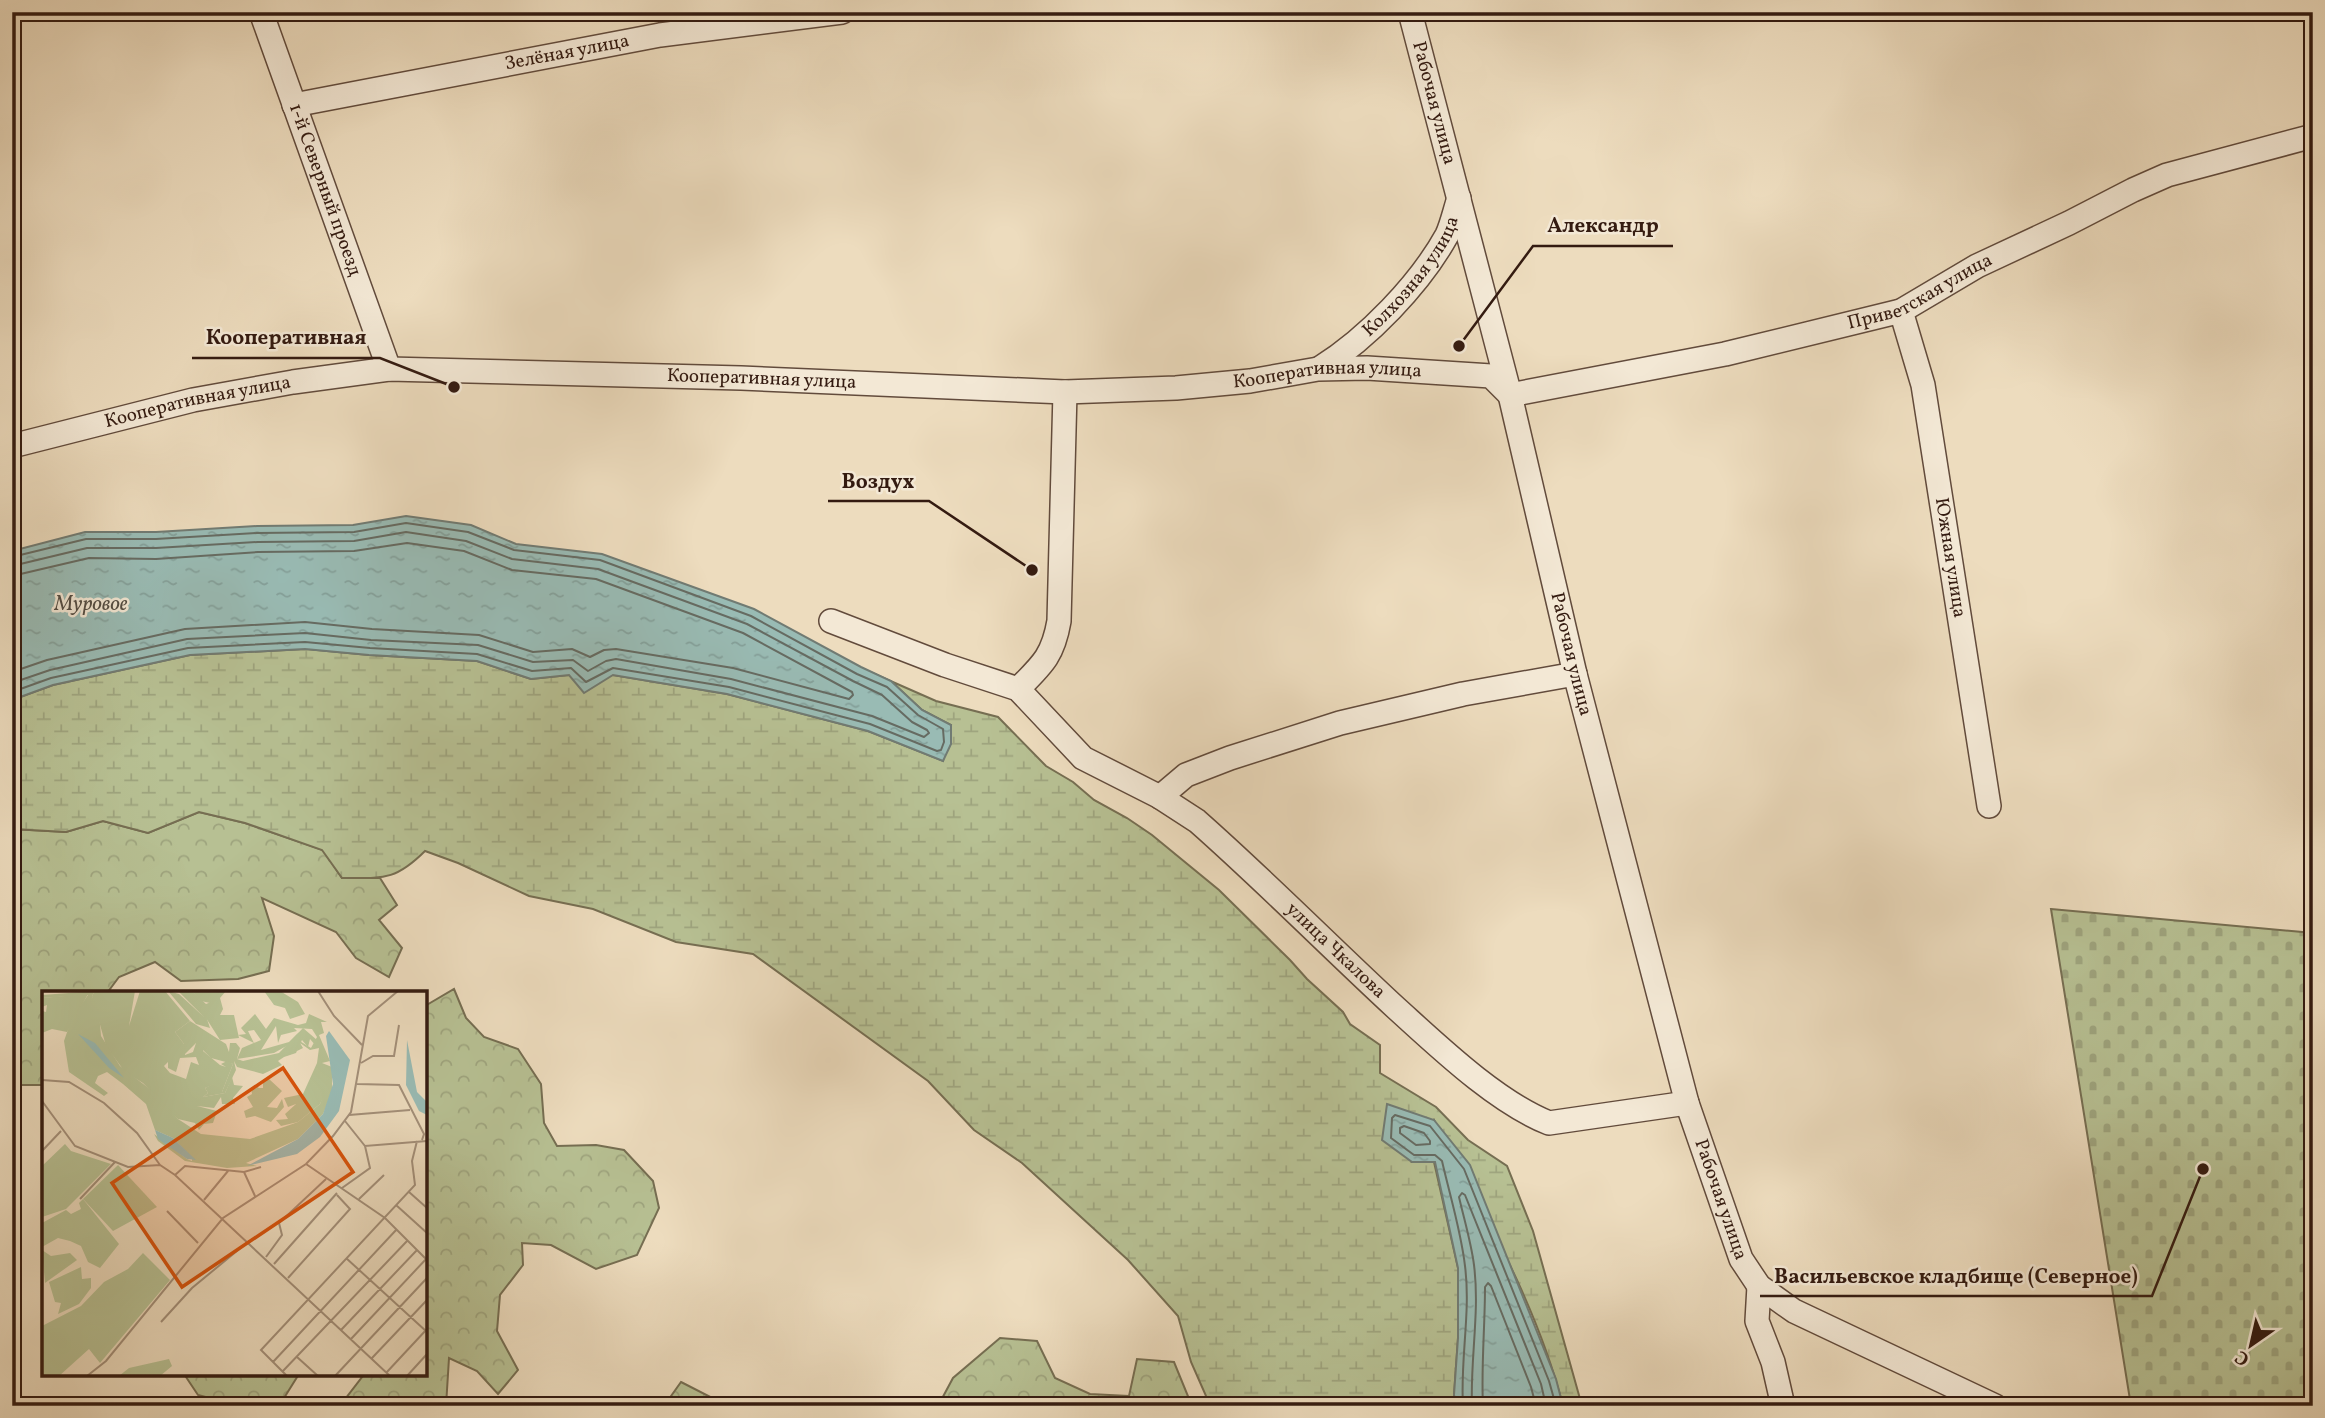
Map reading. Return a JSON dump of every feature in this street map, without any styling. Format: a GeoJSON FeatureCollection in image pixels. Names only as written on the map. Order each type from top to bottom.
{"type":"FeatureCollection","features":[{"type":"Feature","properties":{"kind":"street","name":"1-й Северный проезд"},"geometry":{"type":"LineString","coordinates":[[261,12],[389,369]]}},
{"type":"Feature","properties":{"kind":"street","name":"Зелёная улица"},"geometry":{"type":"LineString","coordinates":[[294,105],[660,35],[842,12]]}},
{"type":"Feature","properties":{"kind":"street","name":"Рабочая улица"},"geometry":{"type":"LineString","coordinates":[[1410,12],[1510,395],[1575,674],[1687,1103],[1741,1259],[1759,1286],[1794,1311],[1995,1406]]}},
{"type":"Feature","properties":{"kind":"street","name":"Приветская улица"},"geometry":{"type":"LineString","coordinates":[[1510,395],[1725,354],[1900,312],[1977,266],[2167,175],[2313,136]]}},
{"type":"Feature","properties":{"kind":"street","name":"Колхозная улица"},"geometry":{"type":"LineString","coordinates":[[1318,369],[1345,352],[1372,329],[1426,267],[1448,233],[1459,198]]}},
{"type":"Feature","properties":{"kind":"street","name":"Южная улица"},"geometry":{"type":"LineString","coordinates":[[1900,312],[1923,385],[1989,806]]}},
{"type":"Feature","properties":{"kind":"street","name":"Кооперативная улица"},"geometry":{"type":"LineString","coordinates":[[12,446],[193,400],[293,382],[389,369],[741,378],[1065,392],[1176,388],[1250,381],[1318,369],[1367,368],[1491,376],[1510,395]]}},
{"type":"Feature","properties":{"kind":"street"},"geometry":{"type":"LineString","coordinates":[[1018,689],[1043,665],[1055,644],[1059,621],[1065,392]]}},
{"type":"Feature","properties":{"kind":"street","name":"улица Чкалова"},"geometry":{"type":"LineString","coordinates":[[831,621],[944,665],[1018,689],[1083,758],[1160,797],[1197,821],[1436,1044],[1513,1105],[1549,1123],[1687,1103]]}},
{"type":"Feature","properties":{"kind":"street"},"geometry":{"type":"LineString","coordinates":[[1160,797],[1186,775],[1339,723],[1463,694],[1575,674]]}},
{"type":"Feature","properties":{"kind":"street"},"geometry":{"type":"LineString","coordinates":[[1759,1286],[1757,1321],[1773,1362],[1783,1406]]}},
{"type":"Feature","properties":{"kind":"green space"},"geometry":{"type":"Polygon","coordinates":[[[306,649],[477,661],[531,679],[569,675],[613,675],[727,694],[868,731],[943,761],[951,725],[922,710],[891,681],[936,701],[998,717],[1046,766],[1073,782],[1094,800],[1152,835],[1219,890],[1343,1012],[1350,1024],[1380,1045],[1380,1073],[1436,1107],[1468,1140],[1507,1166],[1533,1231],[1582,1406],[1563,1406],[1539,1331],[1524,1295],[1434,1120],[1412,1162],[1434,1162],[1458,1268],[1458,1338],[1454,1395],[1457,1406],[1214,1406],[1206,1396],[1191,1362],[1178,1316],[1128,1260],[1022,1163],[974,1130],[928,1081],[753,954],[676,942],[593,909],[529,896],[425,851],[405,868],[388,876],[342,878],[322,850],[245,823],[199,812],[148,833],[103,821],[66,832],[12,829],[12,700],[53,685],[190,655],[306,649]]]}},
{"type":"Feature","properties":{"kind":"green space"},"geometry":{"type":"Polygon","coordinates":[[[199,812],[245,823],[323,850],[342,878],[380,878],[397,905],[379,920],[402,948],[389,977],[356,958],[336,932],[262,898],[274,936],[269,971],[238,979],[181,981],[155,962],[119,977],[108,991],[42,991],[42,1085],[20,1085],[12,1075],[12,829],[66,832],[103,821],[148,833],[199,812]]]}},
{"type":"Feature","properties":{"kind":"green space"},"geometry":{"type":"Polygon","coordinates":[[[2051,909],[2313,933],[2313,1406],[2131,1406],[2051,909]]]}},
{"type":"Feature","properties":{"kind":"green space"},"geometry":{"type":"Polygon","coordinates":[[[454,989],[466,1018],[484,1037],[518,1049],[541,1084],[544,1123],[557,1146],[596,1145],[624,1150],[653,1181],[659,1208],[637,1255],[596,1269],[551,1245],[522,1243],[523,1265],[500,1295],[497,1331],[518,1370],[498,1394],[477,1371],[449,1358],[446,1406],[323,1406],[342,1403],[362,1377],[360,1376],[427,1376],[427,1005],[454,989]]]}},
{"type":"Feature","properties":{"kind":"green space"},"geometry":{"type":"Polygon","coordinates":[[[1000,1338],[1037,1341],[1055,1378],[1090,1394],[1129,1396],[1137,1359],[1174,1362],[1192,1406],[938,1406],[953,1378],[1000,1338]]]}},
{"type":"Feature","properties":{"kind":"green space"},"geometry":{"type":"Polygon","coordinates":[[[185,1376],[298,1376],[279,1406],[240,1406],[198,1395],[185,1376]]]}},
{"type":"Feature","properties":{"kind":"green space"},"geometry":{"type":"Polygon","coordinates":[[[681,1382],[720,1402],[754,1400],[758,1406],[664,1406],[681,1382]]]}},
{"type":"Feature","properties":{"kind":"water","name":"Муровое"},"geometry":{"type":"Polygon","coordinates":[[[406,516],[471,525],[516,544],[602,554],[754,609],[891,681],[922,710],[951,725],[951,744],[943,761],[868,731],[727,694],[613,675],[584,693],[569,675],[531,679],[477,661],[305,649],[190,655],[53,685],[12,700],[12,551],[85,532],[353,525],[406,516]]]}},
{"type":"Feature","properties":{"kind":"water"},"geometry":{"type":"Polygon","coordinates":[[[1387,1104],[1434,1120],[1470,1165],[1556,1379],[1563,1406],[1457,1406],[1454,1395],[1458,1338],[1458,1268],[1435,1162],[1412,1162],[1382,1140],[1387,1104]]]}},
{"type":"Feature","properties":{"kind":"place","name":"Александр"},"geometry":{"type":"Point","coordinates":[1459,346]}},
{"type":"Feature","properties":{"kind":"place","name":"Кооперативная"},"geometry":{"type":"Point","coordinates":[454,387]}},
{"type":"Feature","properties":{"kind":"place","name":"Воздух"},"geometry":{"type":"Point","coordinates":[1032,570]}},
{"type":"Feature","properties":{"kind":"place","name":"Васильевское кладбище (Северное)"},"geometry":{"type":"Point","coordinates":[2203,1169]}}]}
